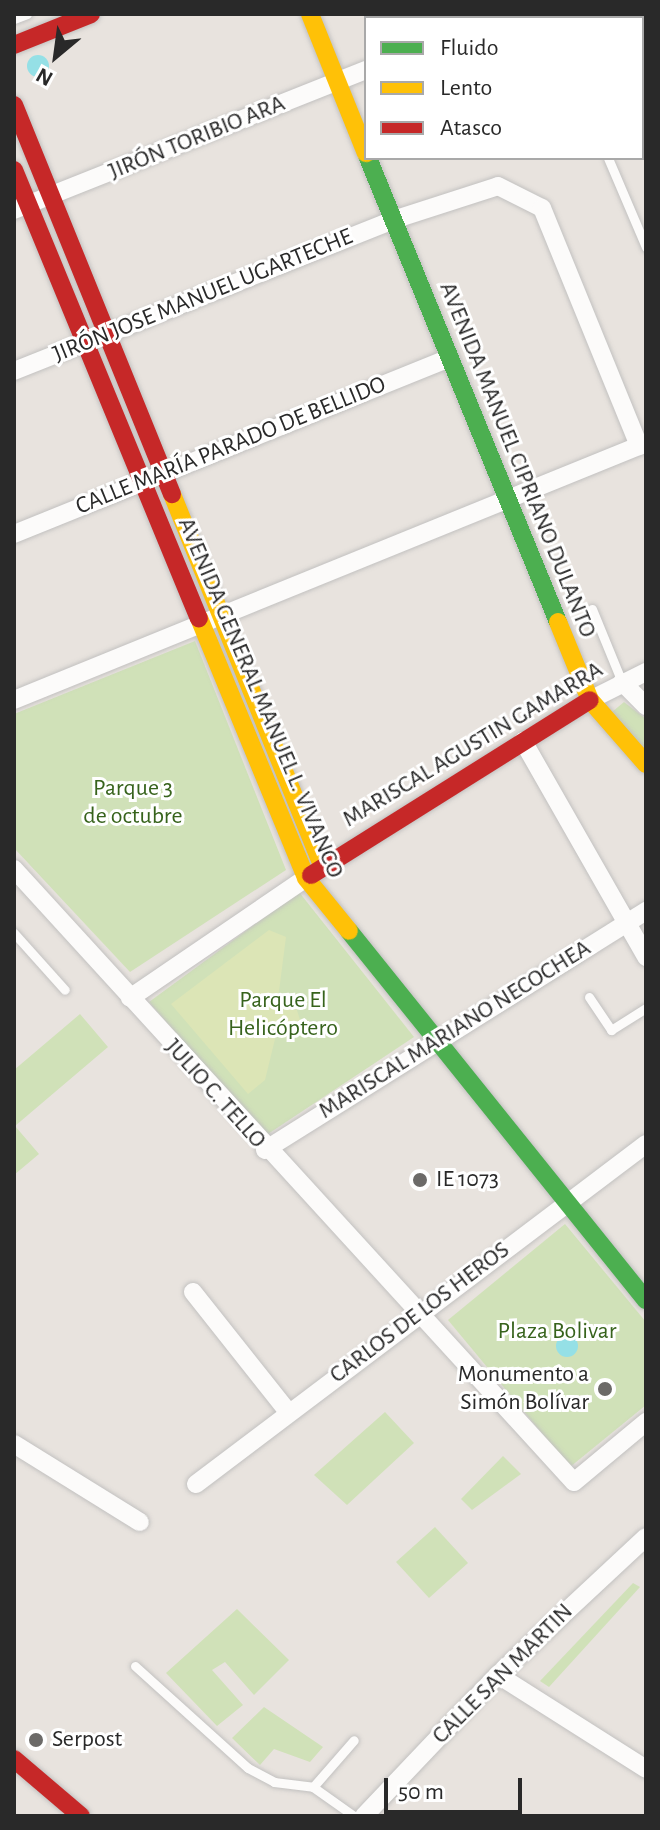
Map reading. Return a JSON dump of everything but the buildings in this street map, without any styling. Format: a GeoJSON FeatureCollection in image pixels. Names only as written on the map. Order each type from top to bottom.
{"type":"FeatureCollection","features":[{"type":"Feature","properties":{"kind":"street"},"geometry":{"type":"LineString","coordinates":[[14,45],[91,14]]}},
{"type":"Feature","properties":{"kind":"street","name":"AVENIDA MANUEL CIPRIANO DULANTO"},"geometry":{"type":"LineString","coordinates":[[310,14],[364,147]]}},
{"type":"Feature","properties":{"kind":"street","name":"JIRÓN TORIBIO ARA"},"geometry":{"type":"LineString","coordinates":[[21,208],[364,71]]}},
{"type":"Feature","properties":{"kind":"street","name":"AVENIDA GENERAL MANUEL L. VIVANCO"},"geometry":{"type":"LineString","coordinates":[[14,105],[161,474],[323,867]]}},
{"type":"Feature","properties":{"kind":"street","name":"AVENIDA MANUEL CIPRIANO DULANTO"},"geometry":{"type":"LineString","coordinates":[[369,160],[590,700],[646,764]]}},
{"type":"Feature","properties":{"kind":"street","name":"AVENIDA GENERAL MANUEL L. VIVANCO"},"geometry":{"type":"LineString","coordinates":[[14,170],[21,208],[84,342],[306,878],[646,1301]]}},
{"type":"Feature","properties":{"kind":"street","name":"JIRÓN JOSE MANUEL UGARTECHE"},"geometry":{"type":"LineString","coordinates":[[14,371],[393,220],[498,186],[532,198],[549,222],[643,445]]}},
{"type":"Feature","properties":{"kind":"street","name":"CALLE MARÍA PARADO DE BELLIDO"},"geometry":{"type":"LineString","coordinates":[[14,534],[448,359]]}},
{"type":"Feature","properties":{"kind":"street"},"geometry":{"type":"LineString","coordinates":[[14,700],[201,628],[643,445]]}},
{"type":"Feature","properties":{"kind":"street","name":"MARISCAL AGUSTIN GAMARRA"},"geometry":{"type":"LineString","coordinates":[[130,998],[323,867],[590,700],[646,672]]}},
{"type":"Feature","properties":{"kind":"street"},"geometry":{"type":"LineString","coordinates":[[622,682],[646,706]]}},
{"type":"Feature","properties":{"kind":"street"},"geometry":{"type":"LineString","coordinates":[[523,741],[646,957]]}},
{"type":"Feature","properties":{"kind":"street","name":"JULIO C. TELLO"},"geometry":{"type":"LineString","coordinates":[[14,869],[265,1150],[422,1314],[574,1482],[646,1422]]}},
{"type":"Feature","properties":{"kind":"street","name":"MARISCAL MARIANO NECOCHEA"},"geometry":{"type":"LineString","coordinates":[[265,1150],[433,1039],[646,911]]}},
{"type":"Feature","properties":{"kind":"street","name":"CARLOS DE LOS HEROS"},"geometry":{"type":"LineString","coordinates":[[196,1484],[422,1314],[566,1200],[646,1144]]}},
{"type":"Feature","properties":{"kind":"street"},"geometry":{"type":"LineString","coordinates":[[193,1292],[289,1413]]}},
{"type":"Feature","properties":{"kind":"street"},"geometry":{"type":"LineString","coordinates":[[14,1444],[140,1522]]}},
{"type":"Feature","properties":{"kind":"street","name":"CALLE SAN MARTIN"},"geometry":{"type":"LineString","coordinates":[[364,1816],[498,1675],[646,1537]]}},
{"type":"Feature","properties":{"kind":"street"},"geometry":{"type":"LineString","coordinates":[[498,1675],[646,1769]]}},
{"type":"Feature","properties":{"kind":"street"},"geometry":{"type":"LineString","coordinates":[[16,1765],[81,1816]]}},
{"type":"Feature","properties":{"kind":"lane"},"geometry":{"type":"LineString","coordinates":[[14,19],[27,14]]}},
{"type":"Feature","properties":{"kind":"lane"},"geometry":{"type":"LineString","coordinates":[[609,160],[646,247]]}},
{"type":"Feature","properties":{"kind":"lane"},"geometry":{"type":"LineString","coordinates":[[592,609],[622,682]]}},
{"type":"Feature","properties":{"kind":"lane"},"geometry":{"type":"LineString","coordinates":[[14,933],[65,990]]}},
{"type":"Feature","properties":{"kind":"lane"},"geometry":{"type":"LineString","coordinates":[[589,997],[611,1030],[646,1008]]}},
{"type":"Feature","properties":{"kind":"lane"},"geometry":{"type":"LineString","coordinates":[[135,1666],[248,1768],[274,1782],[313,1787],[354,1816]]}},
{"type":"Feature","properties":{"kind":"lane"},"geometry":{"type":"LineString","coordinates":[[313,1787],[354,1740]]}},
{"type":"Feature","properties":{"kind":"green space","name":"Parque 3 de octubre"},"geometry":{"type":"Polygon","coordinates":[[[195,641],[286,870],[130,972],[14,848],[14,714],[195,641]]]}},
{"type":"Feature","properties":{"kind":"green space"},"geometry":{"type":"Polygon","coordinates":[[[624,702],[646,719],[646,754],[612,712],[624,702]]]}},
{"type":"Feature","properties":{"kind":"green space","name":"Parque El Helicóptero"},"geometry":{"type":"Polygon","coordinates":[[[299,892],[414,1037],[265,1136],[149,1002],[299,892]]]}},
{"type":"Feature","properties":{"kind":"green space"},"geometry":{"type":"Polygon","coordinates":[[[269,930],[286,937],[278,999],[295,1004],[300,1020],[289,1035],[276,1035],[265,1080],[248,1094],[171,1004],[269,930]]]}},
{"type":"Feature","properties":{"kind":"green space"},"geometry":{"type":"Polygon","coordinates":[[[80,1014],[108,1047],[15,1126],[39,1154],[14,1175],[14,1070],[80,1014]]]}},
{"type":"Feature","properties":{"kind":"green space","name":"Plaza Bolivar"},"geometry":{"type":"Polygon","coordinates":[[[565,1224],[646,1322],[646,1405],[570,1467],[448,1320],[565,1224]]]}},
{"type":"Feature","properties":{"kind":"green space"},"geometry":{"type":"Polygon","coordinates":[[[385,1412],[414,1443],[347,1505],[314,1475],[385,1412]]]}},
{"type":"Feature","properties":{"kind":"green space"},"geometry":{"type":"Polygon","coordinates":[[[503,1456],[521,1474],[472,1510],[461,1499],[503,1456]]]}},
{"type":"Feature","properties":{"kind":"green space"},"geometry":{"type":"Polygon","coordinates":[[[435,1527],[468,1563],[429,1598],[396,1562],[435,1527]]]}},
{"type":"Feature","properties":{"kind":"green space"},"geometry":{"type":"Polygon","coordinates":[[[633,1583],[640,1587],[549,1687],[540,1681],[633,1583]]]}},
{"type":"Feature","properties":{"kind":"green space"},"geometry":{"type":"Polygon","coordinates":[[[237,1609],[289,1660],[254,1695],[225,1662],[212,1670],[243,1705],[217,1726],[166,1673],[237,1609]]]}},
{"type":"Feature","properties":{"kind":"green space"},"geometry":{"type":"Polygon","coordinates":[[[264,1707],[323,1747],[310,1762],[274,1749],[260,1765],[232,1738],[264,1707]]]}},
{"type":"Feature","properties":{"kind":"water"},"geometry":{"type":"Polygon","coordinates":[[[38,55],[46,58],[49,66],[46,74],[38,77],[30,74],[27,66],[30,58],[38,55]]]}},
{"type":"Feature","properties":{"kind":"water"},"geometry":{"type":"Polygon","coordinates":[[[567,1335],[575,1338],[578,1346],[575,1354],[567,1357],[559,1354],[556,1346],[559,1338],[567,1335]]]}},
{"type":"Feature","properties":{"kind":"traffic: fast"},"geometry":{"type":"LineString","coordinates":[[369,160],[558,622]]}},
{"type":"Feature","properties":{"kind":"traffic: fast"},"geometry":{"type":"LineString","coordinates":[[349,931],[646,1301]]}},
{"type":"Feature","properties":{"kind":"traffic: slow"},"geometry":{"type":"LineString","coordinates":[[310,14],[364,148]]}},
{"type":"Feature","properties":{"kind":"traffic: slow"},"geometry":{"type":"LineString","coordinates":[[172,494],[323,867]]}},
{"type":"Feature","properties":{"kind":"traffic: slow"},"geometry":{"type":"LineString","coordinates":[[199,618],[306,878],[349,931]]}},
{"type":"Feature","properties":{"kind":"traffic: slow"},"geometry":{"type":"LineString","coordinates":[[558,622],[590,700],[646,764]]}},
{"type":"Feature","properties":{"kind":"traffic: jam"},"geometry":{"type":"LineString","coordinates":[[14,45],[91,14]]}},
{"type":"Feature","properties":{"kind":"traffic: jam"},"geometry":{"type":"LineString","coordinates":[[14,105],[172,494]]}},
{"type":"Feature","properties":{"kind":"traffic: jam"},"geometry":{"type":"LineString","coordinates":[[14,170],[199,618]]}},
{"type":"Feature","properties":{"kind":"traffic: jam"},"geometry":{"type":"LineString","coordinates":[[311,875],[590,700]]}},
{"type":"Feature","properties":{"kind":"traffic: jam"},"geometry":{"type":"LineString","coordinates":[[14,1759],[81,1816]]}},
{"type":"Feature","properties":{"kind":"place","name":"IE 1073"},"geometry":{"type":"Point","coordinates":[420,1180]}},
{"type":"Feature","properties":{"kind":"place","name":"Monumento a Simón Bolívar"},"geometry":{"type":"Point","coordinates":[605,1389]}},
{"type":"Feature","properties":{"kind":"place","name":"Serpost"},"geometry":{"type":"Point","coordinates":[36,1740]}}]}
